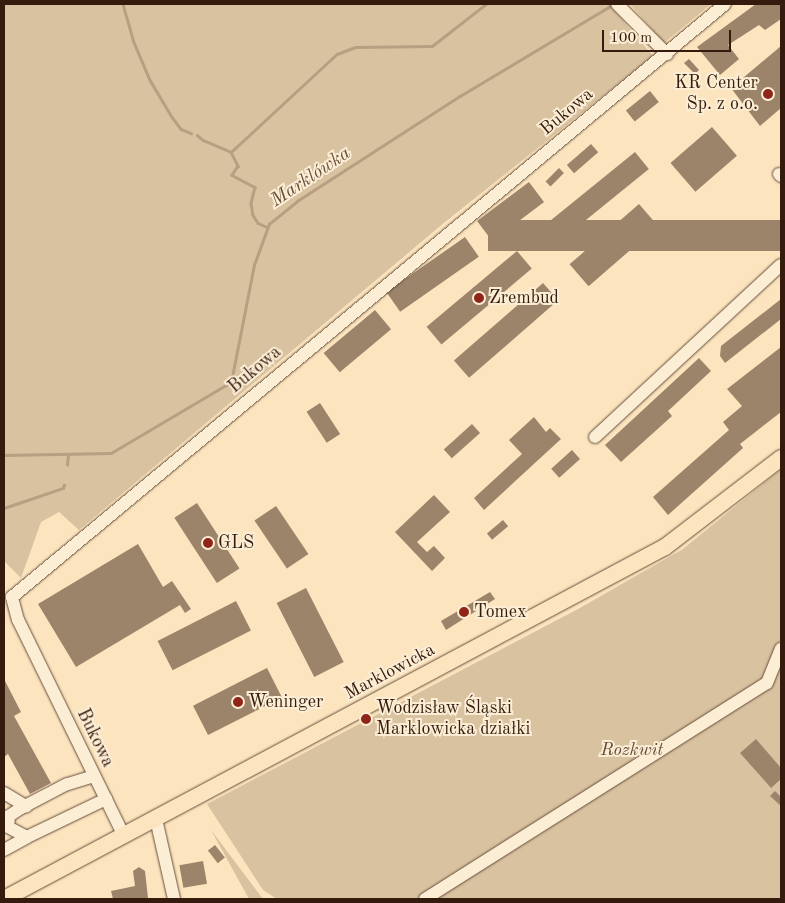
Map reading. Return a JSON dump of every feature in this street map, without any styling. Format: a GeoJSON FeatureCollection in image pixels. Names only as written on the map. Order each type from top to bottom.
{"type":"FeatureCollection","features":[{"type":"Feature","properties":{"kind":"main road","name":"Marklowicka"},"geometry":{"type":"LineString","coordinates":[[4,899],[665,547],[781,458]]}},
{"type":"Feature","properties":{"kind":"lane","name":"Bukowa"},"geometry":{"type":"LineString","coordinates":[[124,836],[18,620],[12,597],[725,4]]}},
{"type":"Feature","properties":{"kind":"lane"},"geometry":{"type":"LineString","coordinates":[[621,8],[666,54]]}},
{"type":"Feature","properties":{"kind":"lane"},"geometry":{"type":"LineString","coordinates":[[596,438],[781,265]]}},
{"type":"Feature","properties":{"kind":"lane"},"geometry":{"type":"LineString","coordinates":[[425,899],[767,683],[781,649]]}},
{"type":"Feature","properties":{"kind":"lane"},"geometry":{"type":"LineString","coordinates":[[27,837],[8,828],[10,816],[67,784],[94,776]]}},
{"type":"Feature","properties":{"kind":"lane"},"geometry":{"type":"LineString","coordinates":[[4,793],[26,806]]}},
{"type":"Feature","properties":{"kind":"lane"},"geometry":{"type":"LineString","coordinates":[[4,850],[106,799]]}},
{"type":"Feature","properties":{"kind":"lane"},"geometry":{"type":"LineString","coordinates":[[156,819],[174,899]]}},
{"type":"Feature","properties":{"kind":"green space"},"geometry":{"type":"Polygon","coordinates":[[[4,4],[609,4],[653,56],[445,222],[79,530],[59,512],[41,522],[21,578],[4,561],[4,4]]]}},
{"type":"Feature","properties":{"kind":"green space"},"geometry":{"type":"Polygon","coordinates":[[[630,4],[711,4],[664,43],[630,4]]]}},
{"type":"Feature","properties":{"kind":"green space","name":"Rozkwit"},"geometry":{"type":"Polygon","coordinates":[[[781,469],[781,899],[277,899],[263,890],[207,804],[578,609],[683,549],[781,469]]]}},
{"type":"Feature","properties":{"kind":"green space"},"geometry":{"type":"Polygon","coordinates":[[[211,830],[263,899],[249,899],[211,830]]]}},
{"type":"Feature","properties":{"kind":"building"},"geometry":{"type":"Polygon","coordinates":[[[756,4],[781,4],[781,19],[765,30],[759,25],[728,45],[739,59],[720,75],[697,47],[756,4]]]}},
{"type":"Feature","properties":{"kind":"building","name":"KR Center Sp. z o.o."},"geometry":{"type":"Polygon","coordinates":[[[781,46],[781,108],[760,126],[731,88],[781,46]]]}},
{"type":"Feature","properties":{"kind":"building"},"geometry":{"type":"Polygon","coordinates":[[[689,59],[699,70],[695,74],[684,63],[689,59]]]}},
{"type":"Feature","properties":{"kind":"building"},"geometry":{"type":"Polygon","coordinates":[[[650,91],[659,102],[635,121],[626,111],[650,91]]]}},
{"type":"Feature","properties":{"kind":"building"},"geometry":{"type":"Polygon","coordinates":[[[712,127],[737,156],[695,192],[670,163],[712,127]]]}},
{"type":"Feature","properties":{"kind":"building"},"geometry":{"type":"Polygon","coordinates":[[[591,144],[598,152],[574,173],[567,165],[591,144]]]}},
{"type":"Feature","properties":{"kind":"building"},"geometry":{"type":"Polygon","coordinates":[[[635,152],[649,169],[556,244],[543,227],[635,152]]]}},
{"type":"Feature","properties":{"kind":"building"},"geometry":{"type":"Polygon","coordinates":[[[559,168],[564,173],[551,186],[546,181],[559,168]]]}},
{"type":"Feature","properties":{"kind":"building"},"geometry":{"type":"Polygon","coordinates":[[[529,182],[544,202],[492,241],[477,221],[529,182]]]}},
{"type":"Feature","properties":{"kind":"building"},"geometry":{"type":"Polygon","coordinates":[[[639,204],[658,226],[589,286],[570,264],[639,204]]]}},
{"type":"Feature","properties":{"kind":"building"},"geometry":{"type":"Polygon","coordinates":[[[488,220],[781,220],[781,251],[488,251],[488,220]]]}},
{"type":"Feature","properties":{"kind":"building"},"geometry":{"type":"Polygon","coordinates":[[[465,237],[479,257],[400,312],[386,292],[465,237]]]}},
{"type":"Feature","properties":{"kind":"building","name":"Zrembud"},"geometry":{"type":"Polygon","coordinates":[[[517,251],[532,269],[441,344],[427,327],[517,251]]]}},
{"type":"Feature","properties":{"kind":"building"},"geometry":{"type":"Polygon","coordinates":[[[543,283],[558,300],[469,378],[454,360],[543,283]]]}},
{"type":"Feature","properties":{"kind":"building"},"geometry":{"type":"Polygon","coordinates":[[[781,299],[781,319],[725,363],[720,356],[721,346],[781,299]]]}},
{"type":"Feature","properties":{"kind":"building"},"geometry":{"type":"Polygon","coordinates":[[[375,310],[391,329],[340,372],[324,353],[375,310]]]}},
{"type":"Feature","properties":{"kind":"building"},"geometry":{"type":"Polygon","coordinates":[[[781,347],[781,412],[740,444],[743,448],[668,515],[653,497],[729,430],[723,422],[742,406],[727,389],[781,347]]]}},
{"type":"Feature","properties":{"kind":"building"},"geometry":{"type":"Polygon","coordinates":[[[699,358],[711,371],[668,411],[672,416],[621,462],[605,445],[699,358]]]}},
{"type":"Feature","properties":{"kind":"building"},"geometry":{"type":"Polygon","coordinates":[[[320,403],[340,434],[327,443],[307,412],[320,403]]]}},
{"type":"Feature","properties":{"kind":"building"},"geometry":{"type":"Polygon","coordinates":[[[534,417],[546,432],[550,428],[561,439],[484,510],[474,498],[522,454],[509,440],[534,417]]]}},
{"type":"Feature","properties":{"kind":"building"},"geometry":{"type":"Polygon","coordinates":[[[472,424],[480,433],[452,458],[444,449],[472,424]]]}},
{"type":"Feature","properties":{"kind":"building"},"geometry":{"type":"Polygon","coordinates":[[[572,450],[580,459],[559,478],[551,469],[572,450]]]}},
{"type":"Feature","properties":{"kind":"building"},"geometry":{"type":"Polygon","coordinates":[[[434,495],[450,512],[417,542],[427,552],[434,546],[445,558],[432,571],[395,532],[434,495]]]}},
{"type":"Feature","properties":{"kind":"building","name":"GLS"},"geometry":{"type":"Polygon","coordinates":[[[197,503],[239,568],[217,583],[174,518],[197,503]]]}},
{"type":"Feature","properties":{"kind":"building"},"geometry":{"type":"Polygon","coordinates":[[[276,506],[308,554],[287,569],[254,521],[276,506]]]}},
{"type":"Feature","properties":{"kind":"building"},"geometry":{"type":"Polygon","coordinates":[[[503,520],[508,526],[492,540],[487,533],[503,520]]]}},
{"type":"Feature","properties":{"kind":"building"},"geometry":{"type":"Polygon","coordinates":[[[138,544],[163,587],[172,581],[191,609],[185,613],[180,605],[76,667],[38,604],[138,544]]]}},
{"type":"Feature","properties":{"kind":"building"},"geometry":{"type":"Polygon","coordinates":[[[306,588],[344,662],[314,677],[277,603],[306,588]]]}},
{"type":"Feature","properties":{"kind":"building"},"geometry":{"type":"Polygon","coordinates":[[[490,592],[495,599],[446,630],[441,621],[490,592]]]}},
{"type":"Feature","properties":{"kind":"building"},"geometry":{"type":"Polygon","coordinates":[[[236,601],[251,630],[173,670],[158,641],[236,601]]]}},
{"type":"Feature","properties":{"kind":"building","name":"Weninger"},"geometry":{"type":"Polygon","coordinates":[[[267,668],[282,697],[208,735],[193,706],[267,668]]]}},
{"type":"Feature","properties":{"kind":"building"},"geometry":{"type":"Polygon","coordinates":[[[4,679],[21,712],[14,716],[51,783],[30,794],[8,754],[4,757],[4,679]]]}},
{"type":"Feature","properties":{"kind":"building"},"geometry":{"type":"Polygon","coordinates":[[[756,739],[781,768],[781,779],[771,788],[740,753],[756,739]]]}},
{"type":"Feature","properties":{"kind":"building"},"geometry":{"type":"Polygon","coordinates":[[[775,791],[781,797],[781,806],[770,796],[775,791]]]}},
{"type":"Feature","properties":{"kind":"building"},"geometry":{"type":"Polygon","coordinates":[[[215,845],[225,858],[218,863],[208,851],[215,845]]]}},
{"type":"Feature","properties":{"kind":"building"},"geometry":{"type":"Polygon","coordinates":[[[203,861],[207,884],[183,888],[179,865],[203,861]]]}},
{"type":"Feature","properties":{"kind":"building"},"geometry":{"type":"Polygon","coordinates":[[[139,867],[145,871],[148,898],[113,899],[111,891],[135,886],[133,871],[139,867]]]}},
{"type":"Feature","properties":{"kind":"waterway"},"geometry":{"type":"LineString","coordinates":[[123,4],[133,40],[150,80],[181,129],[191,133]]}},
{"type":"Feature","properties":{"kind":"waterway"},"geometry":{"type":"LineString","coordinates":[[231,152],[337,54],[355,47],[432,46],[486,4]]}},
{"type":"Feature","properties":{"kind":"waterway","name":"Marklówka"},"geometry":{"type":"LineString","coordinates":[[4,455],[111,453],[226,385],[232,377],[254,265],[269,224],[297,201],[460,96],[614,4]]}},
{"type":"Feature","properties":{"kind":"waterway"},"geometry":{"type":"LineString","coordinates":[[197,135],[203,140],[231,152],[238,166],[232,175],[255,187],[251,203],[253,215],[258,223],[267,227]]}},
{"type":"Feature","properties":{"kind":"waterway"},"geometry":{"type":"LineString","coordinates":[[67,465],[68,455]]}},
{"type":"Feature","properties":{"kind":"waterway"},"geometry":{"type":"LineString","coordinates":[[4,508],[63,488],[64,485]]}},
{"type":"Feature","properties":{"kind":"place","name":"KR Center Sp. z o.o."},"geometry":{"type":"Point","coordinates":[768,94]}},
{"type":"Feature","properties":{"kind":"place","name":"Zrembud"},"geometry":{"type":"Point","coordinates":[479,298]}},
{"type":"Feature","properties":{"kind":"place","name":"GLS"},"geometry":{"type":"Point","coordinates":[208,543]}},
{"type":"Feature","properties":{"kind":"place","name":"Tomex"},"geometry":{"type":"Point","coordinates":[464,612]}},
{"type":"Feature","properties":{"kind":"place","name":"Weninger"},"geometry":{"type":"Point","coordinates":[238,702]}},
{"type":"Feature","properties":{"kind":"place","name":"Wodzisław Śląski Marklowicka działki"},"geometry":{"type":"Point","coordinates":[366,719]}}]}
